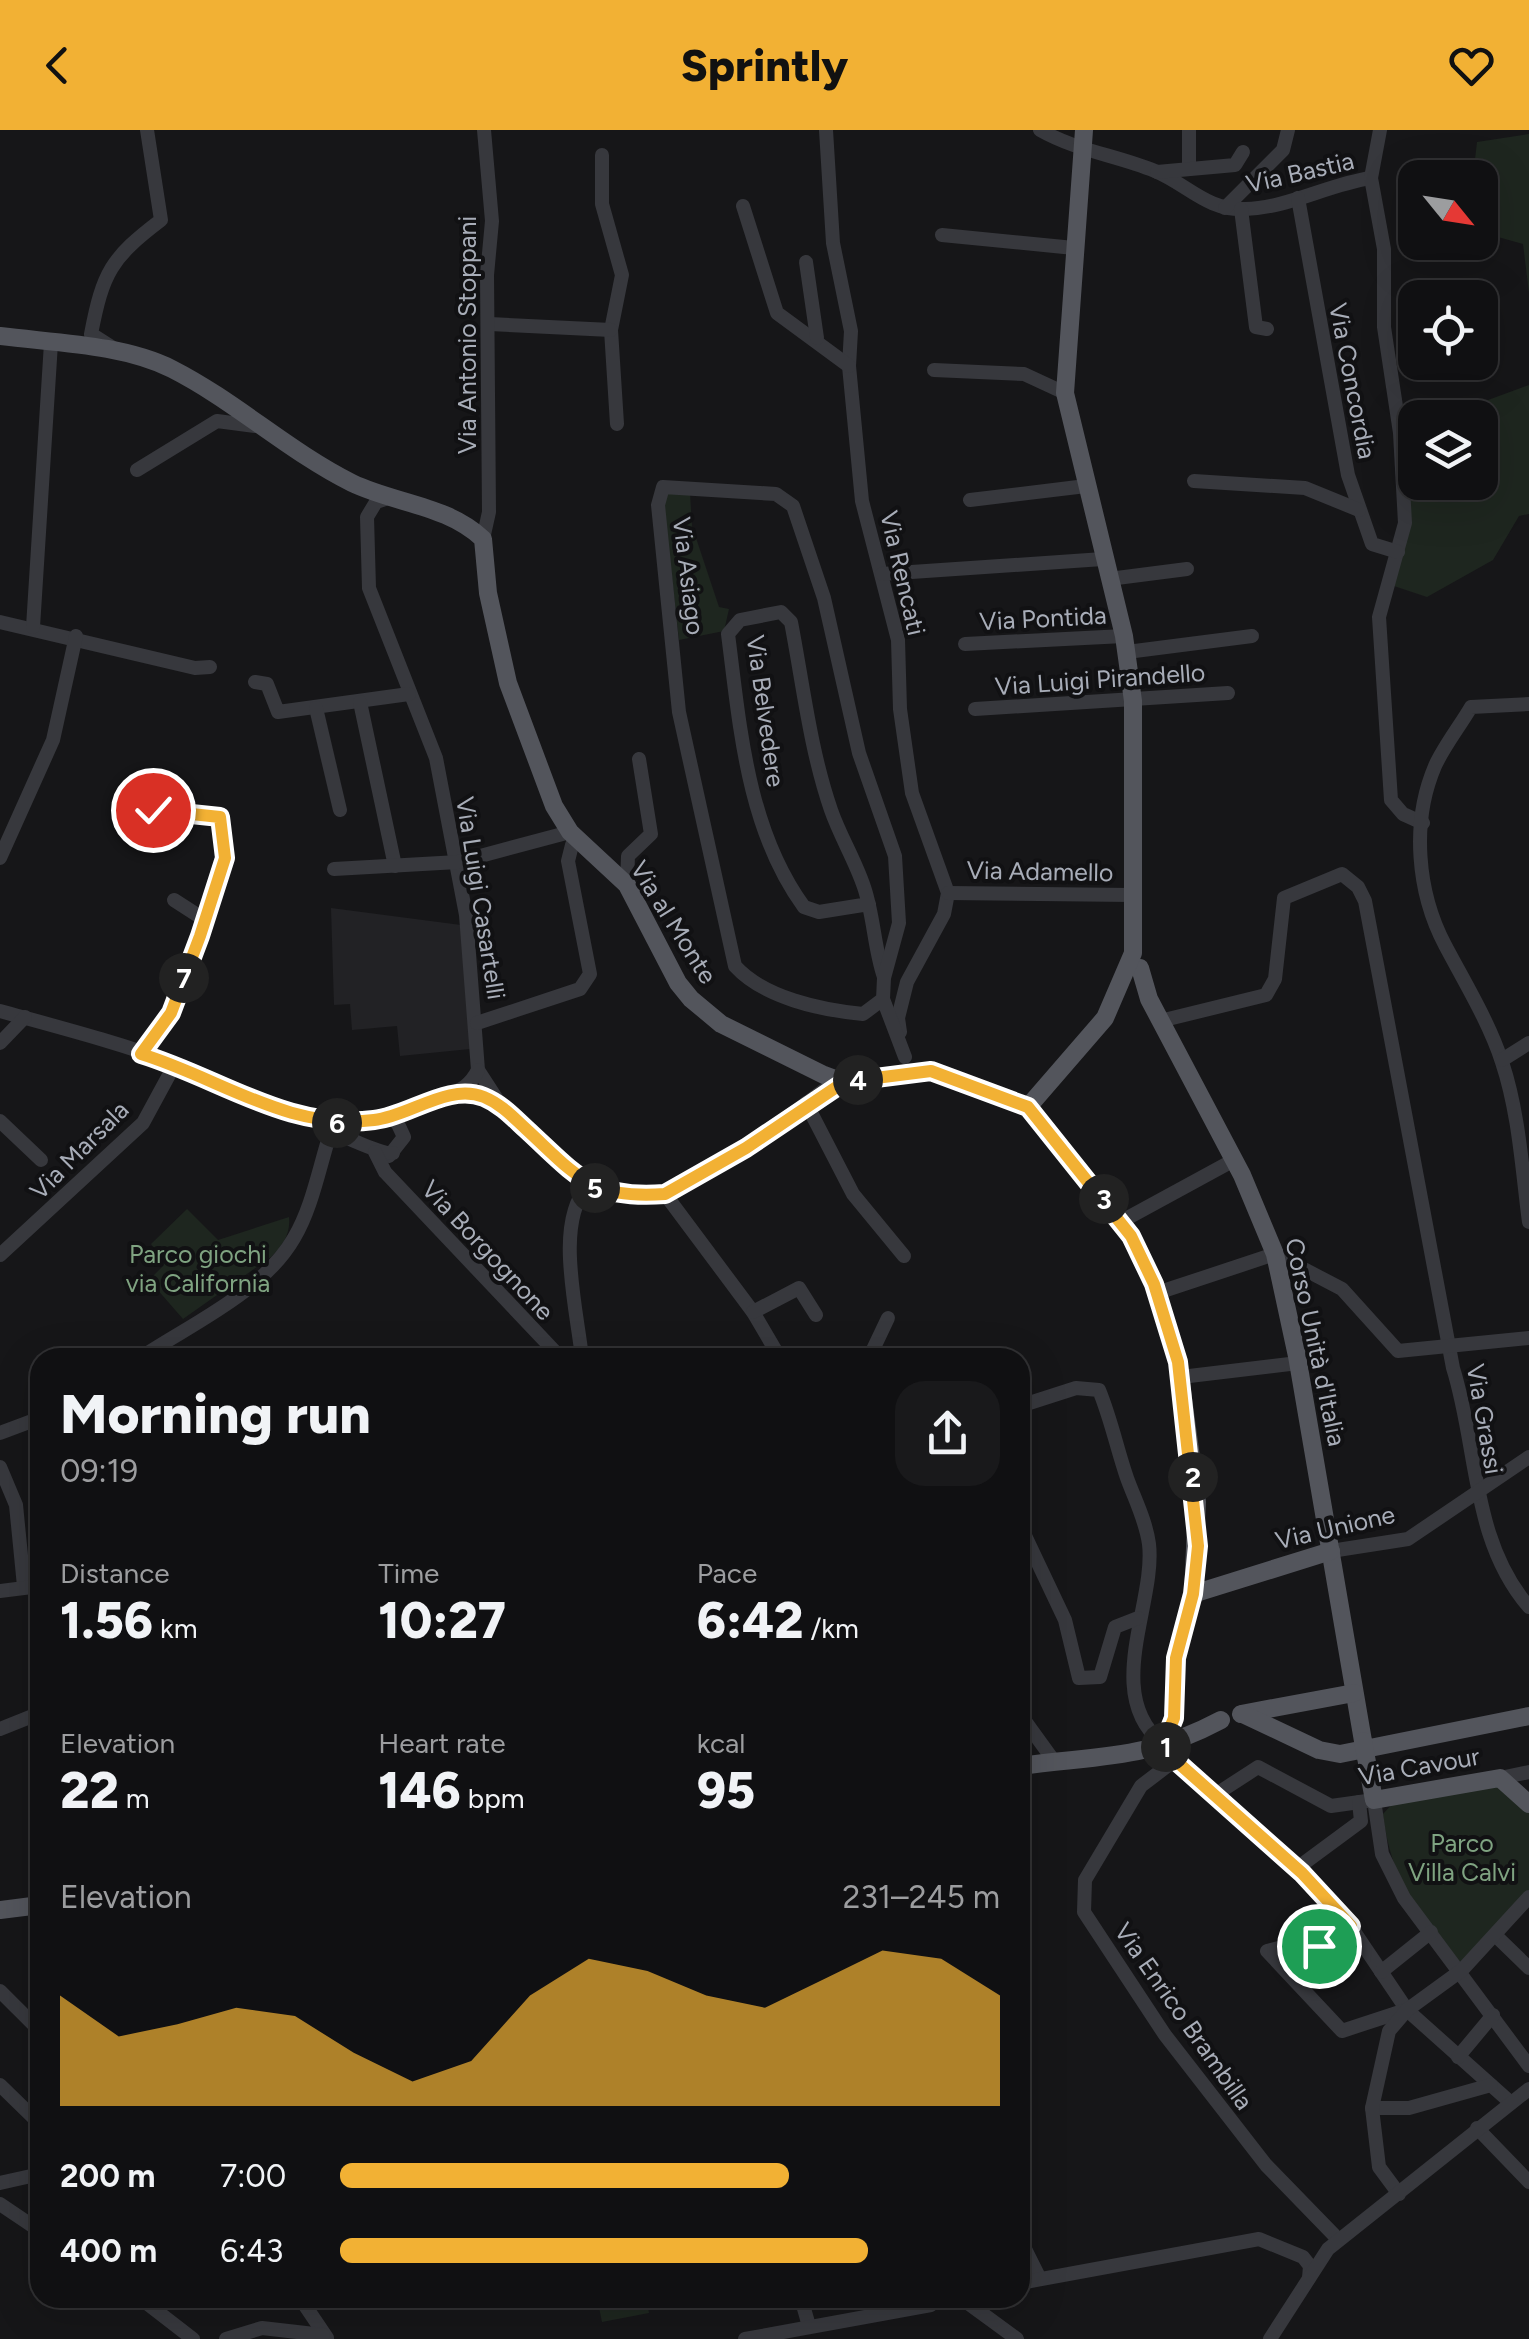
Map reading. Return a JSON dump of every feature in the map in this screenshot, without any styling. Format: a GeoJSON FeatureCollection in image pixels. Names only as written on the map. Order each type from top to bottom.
{"type":"FeatureCollection","features":[{"type":"Feature","properties":{"kind":"main road"},"geometry":{"type":"LineString","coordinates":[[1028,1107],[1105,1018],[1136,959],[1132,921],[1133,701],[1125,644],[1064,393],[1084,130]]}},
{"type":"Feature","properties":{"kind":"main road"},"geometry":{"type":"LineString","coordinates":[[0,336],[122,354],[170,368],[256,426],[351,482],[388,498],[456,518],[483,539]]}},
{"type":"Feature","properties":{"kind":"main road","name":"Via al Monte"},"geometry":{"type":"LineString","coordinates":[[483,539],[488,593],[508,683],[554,806],[576,837],[627,885],[678,983],[691,1000],[721,1024],[831,1082]]}},
{"type":"Feature","properties":{"kind":"main road","name":"Corso Unità d'Italia"},"geometry":{"type":"LineString","coordinates":[[1136,959],[1160,1021],[1234,1160],[1274,1254],[1298,1363],[1331,1551],[1364,1749],[1366,1801]]}},
{"type":"Feature","properties":{"kind":"main road"},"geometry":{"type":"LineString","coordinates":[[831,1082],[907,1064],[1028,1107],[1122,1220],[1157,1293],[1181,1376],[1196,1502],[1193,1594],[1176,1658],[1174,1718],[1164,1750]]}},
{"type":"Feature","properties":{"kind":"main road","name":"Via Unione"},"geometry":{"type":"LineString","coordinates":[[1193,1594],[1331,1551]]}},
{"type":"Feature","properties":{"kind":"main road"},"geometry":{"type":"LineString","coordinates":[[1174,1718],[1188,1729],[1243,1714],[1354,1693]]}},
{"type":"Feature","properties":{"kind":"main road"},"geometry":{"type":"LineString","coordinates":[[1243,1714],[1319,1750],[1340,1754],[1529,1716]]}},
{"type":"Feature","properties":{"kind":"main road"},"geometry":{"type":"LineString","coordinates":[[1030,1765],[1164,1750],[1221,1720]]}},
{"type":"Feature","properties":{"kind":"main road"},"geometry":{"type":"LineString","coordinates":[[1500,1778],[1529,1804]]}},
{"type":"Feature","properties":{"kind":"main road","name":"Via Cavour"},"geometry":{"type":"LineString","coordinates":[[1366,1801],[1500,1778]]}},
{"type":"Feature","properties":{"kind":"main road"},"geometry":{"type":"LineString","coordinates":[[0,1910],[30,1906]]}},
{"type":"Feature","properties":{"kind":"street"},"geometry":{"type":"LineString","coordinates":[[122,354],[91,334],[101,280],[119,252],[161,220],[147,130]]}},
{"type":"Feature","properties":{"kind":"street","name":"Via Antonio Stoppani"},"geometry":{"type":"LineString","coordinates":[[483,539],[489,512],[487,275],[492,221],[484,130]]}},
{"type":"Feature","properties":{"kind":"street","name":"Via Rencati"},"geometry":{"type":"LineString","coordinates":[[826,130],[834,243],[851,330],[850,366],[862,501],[898,640],[900,709],[912,793],[948,893]]}},
{"type":"Feature","properties":{"kind":"street","name":"Via Bastia"},"geometry":{"type":"LineString","coordinates":[[1040,130],[1083,152],[1157,172],[1203,201],[1233,208],[1298,198],[1334,183],[1371,178],[1380,130]]}},
{"type":"Feature","properties":{"kind":"street"},"geometry":{"type":"LineString","coordinates":[[1188,169],[1189,130]]}},
{"type":"Feature","properties":{"kind":"street"},"geometry":{"type":"LineString","coordinates":[[1268,329],[1256,327],[1233,208],[1283,150],[1288,130]]}},
{"type":"Feature","properties":{"kind":"street"},"geometry":{"type":"LineString","coordinates":[[1157,172],[1236,166],[1243,152]]}},
{"type":"Feature","properties":{"kind":"street"},"geometry":{"type":"LineString","coordinates":[[602,155],[602,204],[622,274],[611,330],[617,424]]}},
{"type":"Feature","properties":{"kind":"street","name":"Via Concordia"},"geometry":{"type":"LineString","coordinates":[[1371,178],[1384,248],[1384,328],[1400,433],[1405,523],[1379,617],[1390,800],[1403,814],[1422,823]]}},
{"type":"Feature","properties":{"kind":"street","name":"Via Concordia"},"geometry":{"type":"LineString","coordinates":[[1298,198],[1340,442],[1359,510],[1372,544],[1398,552]]}},
{"type":"Feature","properties":{"kind":"street"},"geometry":{"type":"LineString","coordinates":[[743,206],[777,313],[850,366]]}},
{"type":"Feature","properties":{"kind":"street"},"geometry":{"type":"LineString","coordinates":[[942,235],[1074,248]]}},
{"type":"Feature","properties":{"kind":"street"},"geometry":{"type":"LineString","coordinates":[[806,262],[816,338]]}},
{"type":"Feature","properties":{"kind":"street"},"geometry":{"type":"LineString","coordinates":[[490,324],[611,330]]}},
{"type":"Feature","properties":{"kind":"street"},"geometry":{"type":"LineString","coordinates":[[32,627],[51,343]]}},
{"type":"Feature","properties":{"kind":"street"},"geometry":{"type":"LineString","coordinates":[[934,370],[1024,374],[1064,393]]}},
{"type":"Feature","properties":{"kind":"street"},"geometry":{"type":"LineString","coordinates":[[138,470],[217,421],[256,426]]}},
{"type":"Feature","properties":{"kind":"street"},"geometry":{"type":"LineString","coordinates":[[1194,481],[1306,488],[1359,510]]}},
{"type":"Feature","properties":{"kind":"street"},"geometry":{"type":"LineString","coordinates":[[351,482],[364,496],[369,511]]}},
{"type":"Feature","properties":{"kind":"street"},"geometry":{"type":"LineString","coordinates":[[970,500],[1086,486]]}},
{"type":"Feature","properties":{"kind":"street","name":"Via Asiago"},"geometry":{"type":"LineString","coordinates":[[663,487],[776,494],[793,506],[824,598],[859,754],[895,856],[899,923],[884,978],[883,999],[863,1014],[838,1012],[764,987],[735,966],[679,712],[658,504],[663,487]]}},
{"type":"Feature","properties":{"kind":"street"},"geometry":{"type":"LineString","coordinates":[[369,511],[376,502],[388,498]]}},
{"type":"Feature","properties":{"kind":"street","name":"Via Luigi Casartelli"},"geometry":{"type":"LineString","coordinates":[[369,511],[365,554],[370,588],[436,758],[458,862],[477,1022],[478,1070]]}},
{"type":"Feature","properties":{"kind":"street"},"geometry":{"type":"LineString","coordinates":[[456,518],[477,518],[489,512]]}},
{"type":"Feature","properties":{"kind":"street"},"geometry":{"type":"LineString","coordinates":[[882,574],[1103,558]]}},
{"type":"Feature","properties":{"kind":"street"},"geometry":{"type":"LineString","coordinates":[[1109,579],[1188,569]]}},
{"type":"Feature","properties":{"kind":"street","name":"Via Belvedere"},"geometry":{"type":"LineString","coordinates":[[868,904],[820,912],[804,907],[760,822],[743,751],[728,634],[740,620],[781,612],[791,622],[818,768],[868,904],[884,978]]}},
{"type":"Feature","properties":{"kind":"street"},"geometry":{"type":"LineString","coordinates":[[0,622],[76,636],[195,668],[210,667]]}},
{"type":"Feature","properties":{"kind":"street"},"geometry":{"type":"LineString","coordinates":[[0,858],[53,740],[76,636]]}},
{"type":"Feature","properties":{"kind":"street","name":"Via Pontida"},"geometry":{"type":"LineString","coordinates":[[965,644],[1125,644],[1252,636]]}},
{"type":"Feature","properties":{"kind":"street"},"geometry":{"type":"LineString","coordinates":[[255,682],[267,684],[278,712],[409,694]]}},
{"type":"Feature","properties":{"kind":"street","name":"Via Luigi Pirandello"},"geometry":{"type":"LineString","coordinates":[[975,709],[1228,693]]}},
{"type":"Feature","properties":{"kind":"street"},"geometry":{"type":"LineString","coordinates":[[360,702],[395,866]]}},
{"type":"Feature","properties":{"kind":"street"},"geometry":{"type":"LineString","coordinates":[[1529,704],[1472,707],[1436,766],[1422,823],[1424,893],[1502,1060],[1513,1102],[1529,1222]]}},
{"type":"Feature","properties":{"kind":"street"},"geometry":{"type":"LineString","coordinates":[[316,708],[340,810]]}},
{"type":"Feature","properties":{"kind":"street"},"geometry":{"type":"LineString","coordinates":[[627,885],[628,856],[651,834],[639,759]]}},
{"type":"Feature","properties":{"kind":"street"},"geometry":{"type":"LineString","coordinates":[[141,1054],[171,1013],[225,858],[220,817],[153,810]]}},
{"type":"Feature","properties":{"kind":"street"},"geometry":{"type":"LineString","coordinates":[[334,869],[458,862],[576,837]]}},
{"type":"Feature","properties":{"kind":"street"},"geometry":{"type":"LineString","coordinates":[[477,1022],[580,989],[587,982],[590,974],[568,861],[576,837]]}},
{"type":"Feature","properties":{"kind":"street","name":"Via Grassi"},"geometry":{"type":"LineString","coordinates":[[1160,1021],[1266,996],[1275,979],[1284,898],[1342,874],[1358,887],[1364,901],[1463,1400],[1476,1494],[1523,1587],[1529,1607]]}},
{"type":"Feature","properties":{"kind":"street"},"geometry":{"type":"LineString","coordinates":[[907,1064],[898,1018],[901,998],[944,914],[948,893]]}},
{"type":"Feature","properties":{"kind":"street","name":"Via Adamello"},"geometry":{"type":"LineString","coordinates":[[948,893],[1132,896]]}},
{"type":"Feature","properties":{"kind":"street"},"geometry":{"type":"LineString","coordinates":[[174,900],[205,920]]}},
{"type":"Feature","properties":{"kind":"street"},"geometry":{"type":"LineString","coordinates":[[883,999],[907,1064]]}},
{"type":"Feature","properties":{"kind":"street"},"geometry":{"type":"LineString","coordinates":[[0,1011],[176,1064],[281,1111],[350,1136],[373,1150],[393,1153]]}},
{"type":"Feature","properties":{"kind":"street"},"geometry":{"type":"LineString","coordinates":[[0,1043],[25,1018]]}},
{"type":"Feature","properties":{"kind":"street"},"geometry":{"type":"LineString","coordinates":[[1502,1060],[1529,1043]]}},
{"type":"Feature","properties":{"kind":"street","name":"Via Marsala"},"geometry":{"type":"LineString","coordinates":[[0,1255],[143,1123],[176,1064]]}},
{"type":"Feature","properties":{"kind":"street"},"geometry":{"type":"LineString","coordinates":[[331,1130],[382,1119],[458,1093],[472,1082],[478,1070]]}},
{"type":"Feature","properties":{"kind":"street"},"geometry":{"type":"LineString","coordinates":[[478,1070],[502,1107]]}},
{"type":"Feature","properties":{"kind":"street"},"geometry":{"type":"LineString","coordinates":[[458,1093],[482,1096],[502,1107],[588,1186],[609,1192],[665,1194],[746,1148],[831,1082]]}},
{"type":"Feature","properties":{"kind":"street"},"geometry":{"type":"LineString","coordinates":[[806,1104],[853,1194],[904,1256]]}},
{"type":"Feature","properties":{"kind":"street"},"geometry":{"type":"LineString","coordinates":[[385,1172],[393,1153],[401,1146],[407,1121],[424,1106]]}},
{"type":"Feature","properties":{"kind":"street"},"geometry":{"type":"LineString","coordinates":[[382,1119],[397,1122],[404,1133]]}},
{"type":"Feature","properties":{"kind":"street"},"geometry":{"type":"LineString","coordinates":[[373,1150],[368,1131],[382,1119]]}},
{"type":"Feature","properties":{"kind":"street"},"geometry":{"type":"LineString","coordinates":[[0,1121],[41,1160]]}},
{"type":"Feature","properties":{"kind":"street"},"geometry":{"type":"LineString","coordinates":[[159,1348],[280,1260],[297,1234],[331,1130]]}},
{"type":"Feature","properties":{"kind":"street","name":"Via Borgognone"},"geometry":{"type":"LineString","coordinates":[[373,1150],[385,1172],[552,1348]]}},
{"type":"Feature","properties":{"kind":"street"},"geometry":{"type":"LineString","coordinates":[[1122,1220],[1234,1160]]}},
{"type":"Feature","properties":{"kind":"street"},"geometry":{"type":"LineString","coordinates":[[581,1348],[569,1223],[576,1200],[588,1186]]}},
{"type":"Feature","properties":{"kind":"street"},"geometry":{"type":"LineString","coordinates":[[665,1194],[753,1312],[774,1348]]}},
{"type":"Feature","properties":{"kind":"street"},"geometry":{"type":"LineString","coordinates":[[1157,1293],[1274,1254],[1342,1288],[1398,1351],[1529,1338]]}},
{"type":"Feature","properties":{"kind":"street"},"geometry":{"type":"LineString","coordinates":[[753,1312],[799,1288],[816,1315]]}},
{"type":"Feature","properties":{"kind":"street"},"geometry":{"type":"LineString","coordinates":[[874,1348],[888,1318]]}},
{"type":"Feature","properties":{"kind":"street"},"geometry":{"type":"LineString","coordinates":[[1181,1376],[1298,1363]]}},
{"type":"Feature","properties":{"kind":"street"},"geometry":{"type":"LineString","coordinates":[[1030,1403],[1076,1388],[1099,1390],[1116,1430],[1149,1544],[1150,1583],[1138,1618],[1134,1682],[1144,1721],[1164,1750],[1296,1869],[1351,1926],[1407,2010],[1510,2102]]}},
{"type":"Feature","properties":{"kind":"street"},"geometry":{"type":"LineString","coordinates":[[0,1433],[30,1422]]}},
{"type":"Feature","properties":{"kind":"street","name":"Via Unione"},"geometry":{"type":"LineString","coordinates":[[1331,1551],[1408,1538],[1529,1457]]}},
{"type":"Feature","properties":{"kind":"street"},"geometry":{"type":"LineString","coordinates":[[0,1468],[16,1504],[24,1586]]}},
{"type":"Feature","properties":{"kind":"street"},"geometry":{"type":"LineString","coordinates":[[1030,1547],[1064,1620],[1080,1678],[1100,1677],[1115,1627],[1138,1618]]}},
{"type":"Feature","properties":{"kind":"street"},"geometry":{"type":"LineString","coordinates":[[0,1592],[30,1586]]}},
{"type":"Feature","properties":{"kind":"street"},"geometry":{"type":"LineString","coordinates":[[0,1729],[30,1717]]}},
{"type":"Feature","properties":{"kind":"street"},"geometry":{"type":"LineString","coordinates":[[1030,1728],[1054,1761]]}},
{"type":"Feature","properties":{"kind":"street","name":"Via Enrico Brambilla"},"geometry":{"type":"LineString","coordinates":[[1164,1750],[1085,1880],[1084,1912],[1164,2035],[1266,2166],[1334,2235]]}},
{"type":"Feature","properties":{"kind":"street","name":"Via Cavour"},"geometry":{"type":"LineString","coordinates":[[1215,1794],[1258,1767],[1331,1806],[1366,1801]]}},
{"type":"Feature","properties":{"kind":"street","name":"Via Cavour"},"geometry":{"type":"LineString","coordinates":[[1500,1778],[1529,1772]]}},
{"type":"Feature","properties":{"kind":"street"},"geometry":{"type":"LineString","coordinates":[[1296,1869],[1362,1821],[1366,1801]]}},
{"type":"Feature","properties":{"kind":"street"},"geometry":{"type":"LineString","coordinates":[[1366,1801],[1382,1854],[1404,1898],[1462,1970],[1526,2061]]}},
{"type":"Feature","properties":{"kind":"street"},"geometry":{"type":"LineString","coordinates":[[1399,2194],[1380,2167],[1372,2108],[1389,2030],[1407,2010],[1462,1970],[1529,1897]]}},
{"type":"Feature","properties":{"kind":"street"},"geometry":{"type":"LineString","coordinates":[[1351,1926],[1319,1946],[1302,1942],[1267,1952],[1342,2031],[1407,2010]]}},
{"type":"Feature","properties":{"kind":"street"},"geometry":{"type":"LineString","coordinates":[[1381,1972],[1432,1932]]}},
{"type":"Feature","properties":{"kind":"street"},"geometry":{"type":"LineString","coordinates":[[1495,1935],[1529,1968]]}},
{"type":"Feature","properties":{"kind":"street"},"geometry":{"type":"LineString","coordinates":[[0,1991],[30,2022]]}},
{"type":"Feature","properties":{"kind":"street"},"geometry":{"type":"LineString","coordinates":[[1458,2058],[1493,2015]]}},
{"type":"Feature","properties":{"kind":"street"},"geometry":{"type":"LineString","coordinates":[[1526,2061],[1529,2037]]}},
{"type":"Feature","properties":{"kind":"street"},"geometry":{"type":"LineString","coordinates":[[0,2085],[30,2114]]}},
{"type":"Feature","properties":{"kind":"street"},"geometry":{"type":"LineString","coordinates":[[1372,2108],[1409,2108],[1491,2086]]}},
{"type":"Feature","properties":{"kind":"street"},"geometry":{"type":"LineString","coordinates":[[1030,2280],[1259,2238],[1310,2260],[1324,2254],[1529,2089]]}},
{"type":"Feature","properties":{"kind":"street"},"geometry":{"type":"LineString","coordinates":[[1477,2128],[1529,2182]]}},
{"type":"Feature","properties":{"kind":"street"},"geometry":{"type":"LineString","coordinates":[[0,2183],[30,2176]]}},
{"type":"Feature","properties":{"kind":"street"},"geometry":{"type":"LineString","coordinates":[[0,2204],[30,2224]]}},
{"type":"Feature","properties":{"kind":"street"},"geometry":{"type":"LineString","coordinates":[[1270,2339],[1324,2254]]}},
{"type":"Feature","properties":{"kind":"street"},"geometry":{"type":"LineString","coordinates":[[1302,2257],[1310,2266],[1308,2278]]}},
{"type":"Feature","properties":{"kind":"street"},"geometry":{"type":"LineString","coordinates":[[1030,2258],[1040,2278]]}},
{"type":"Feature","properties":{"kind":"street"},"geometry":{"type":"LineString","coordinates":[[153,2308],[193,2339]]}},
{"type":"Feature","properties":{"kind":"street"},"geometry":{"type":"LineString","coordinates":[[307,2308],[326,2337]]}},
{"type":"Feature","properties":{"kind":"street"},"geometry":{"type":"LineString","coordinates":[[804,2308],[809,2326]]}},
{"type":"Feature","properties":{"kind":"street"},"geometry":{"type":"LineString","coordinates":[[745,2339],[890,2308]]}},
{"type":"Feature","properties":{"kind":"street"},"geometry":{"type":"LineString","coordinates":[[983,2308],[1017,2339]]}},
{"type":"Feature","properties":{"kind":"street"},"geometry":{"type":"LineString","coordinates":[[1281,2322],[1290,2339]]}},
{"type":"Feature","properties":{"kind":"street"},"geometry":{"type":"LineString","coordinates":[[226,2339],[262,2328],[326,2337]]}},
{"type":"Feature","properties":{"kind":"shaded area"},"geometry":{"type":"Polygon","coordinates":[[[331,908],[461,925],[470,1049],[400,1056],[397,1026],[352,1030],[350,1004],[334,1005],[331,908]]]}},
{"type":"Feature","properties":{"kind":"green space"},"geometry":{"type":"Polygon","coordinates":[[[1529,134],[1529,293],[1523,244],[1498,237],[1498,160],[1475,160],[1477,142],[1529,134]]]}},
{"type":"Feature","properties":{"kind":"green space"},"geometry":{"type":"Polygon","coordinates":[[[1529,385],[1529,514],[1519,516],[1493,560],[1427,597],[1388,584],[1398,552],[1399,500],[1498,500],[1498,400],[1488,400],[1529,385]]]}},
{"type":"Feature","properties":{"kind":"green space"},"geometry":{"type":"Polygon","coordinates":[[[669,491],[690,493],[692,526],[719,607],[729,609],[724,631],[679,640],[663,498],[669,491]]]}},
{"type":"Feature","properties":{"kind":"green space","name":"Parco giochi via California"},"geometry":{"type":"Polygon","coordinates":[[[187,1209],[218,1240],[289,1217],[289,1229],[271,1257],[183,1319],[149,1280],[164,1265],[151,1244],[187,1209]]]}},
{"type":"Feature","properties":{"kind":"green space","name":"Parco Villa Calvi"},"geometry":{"type":"Polygon","coordinates":[[[1498,1782],[1529,1811],[1529,1894],[1460,1967],[1400,1878],[1383,1814],[1395,1801],[1498,1782]]]}},
{"type":"Feature","properties":{"kind":"green space"},"geometry":{"type":"Polygon","coordinates":[[[599,2308],[648,2308],[649,2313],[602,2322],[599,2308]]]}},
{"type":"Feature","properties":{"kind":"route"},"geometry":{"type":"LineString","coordinates":[[153,810],[220,817],[225,858],[171,1013],[141,1054],[176,1064],[294,1116],[334,1124],[372,1120],[404,1114],[458,1093],[470,1093],[502,1107],[588,1186],[650,1195],[665,1194],[746,1148],[823,1091],[844,1082],[908,1070],[931,1071],[1028,1107],[1122,1220],[1154,1284],[1178,1362],[1198,1546],[1193,1594],[1174,1671],[1174,1718],[1166,1738],[1153,1750],[1168,1746],[1175,1760],[1302,1873],[1351,1926],[1319,1946]]}}]}
